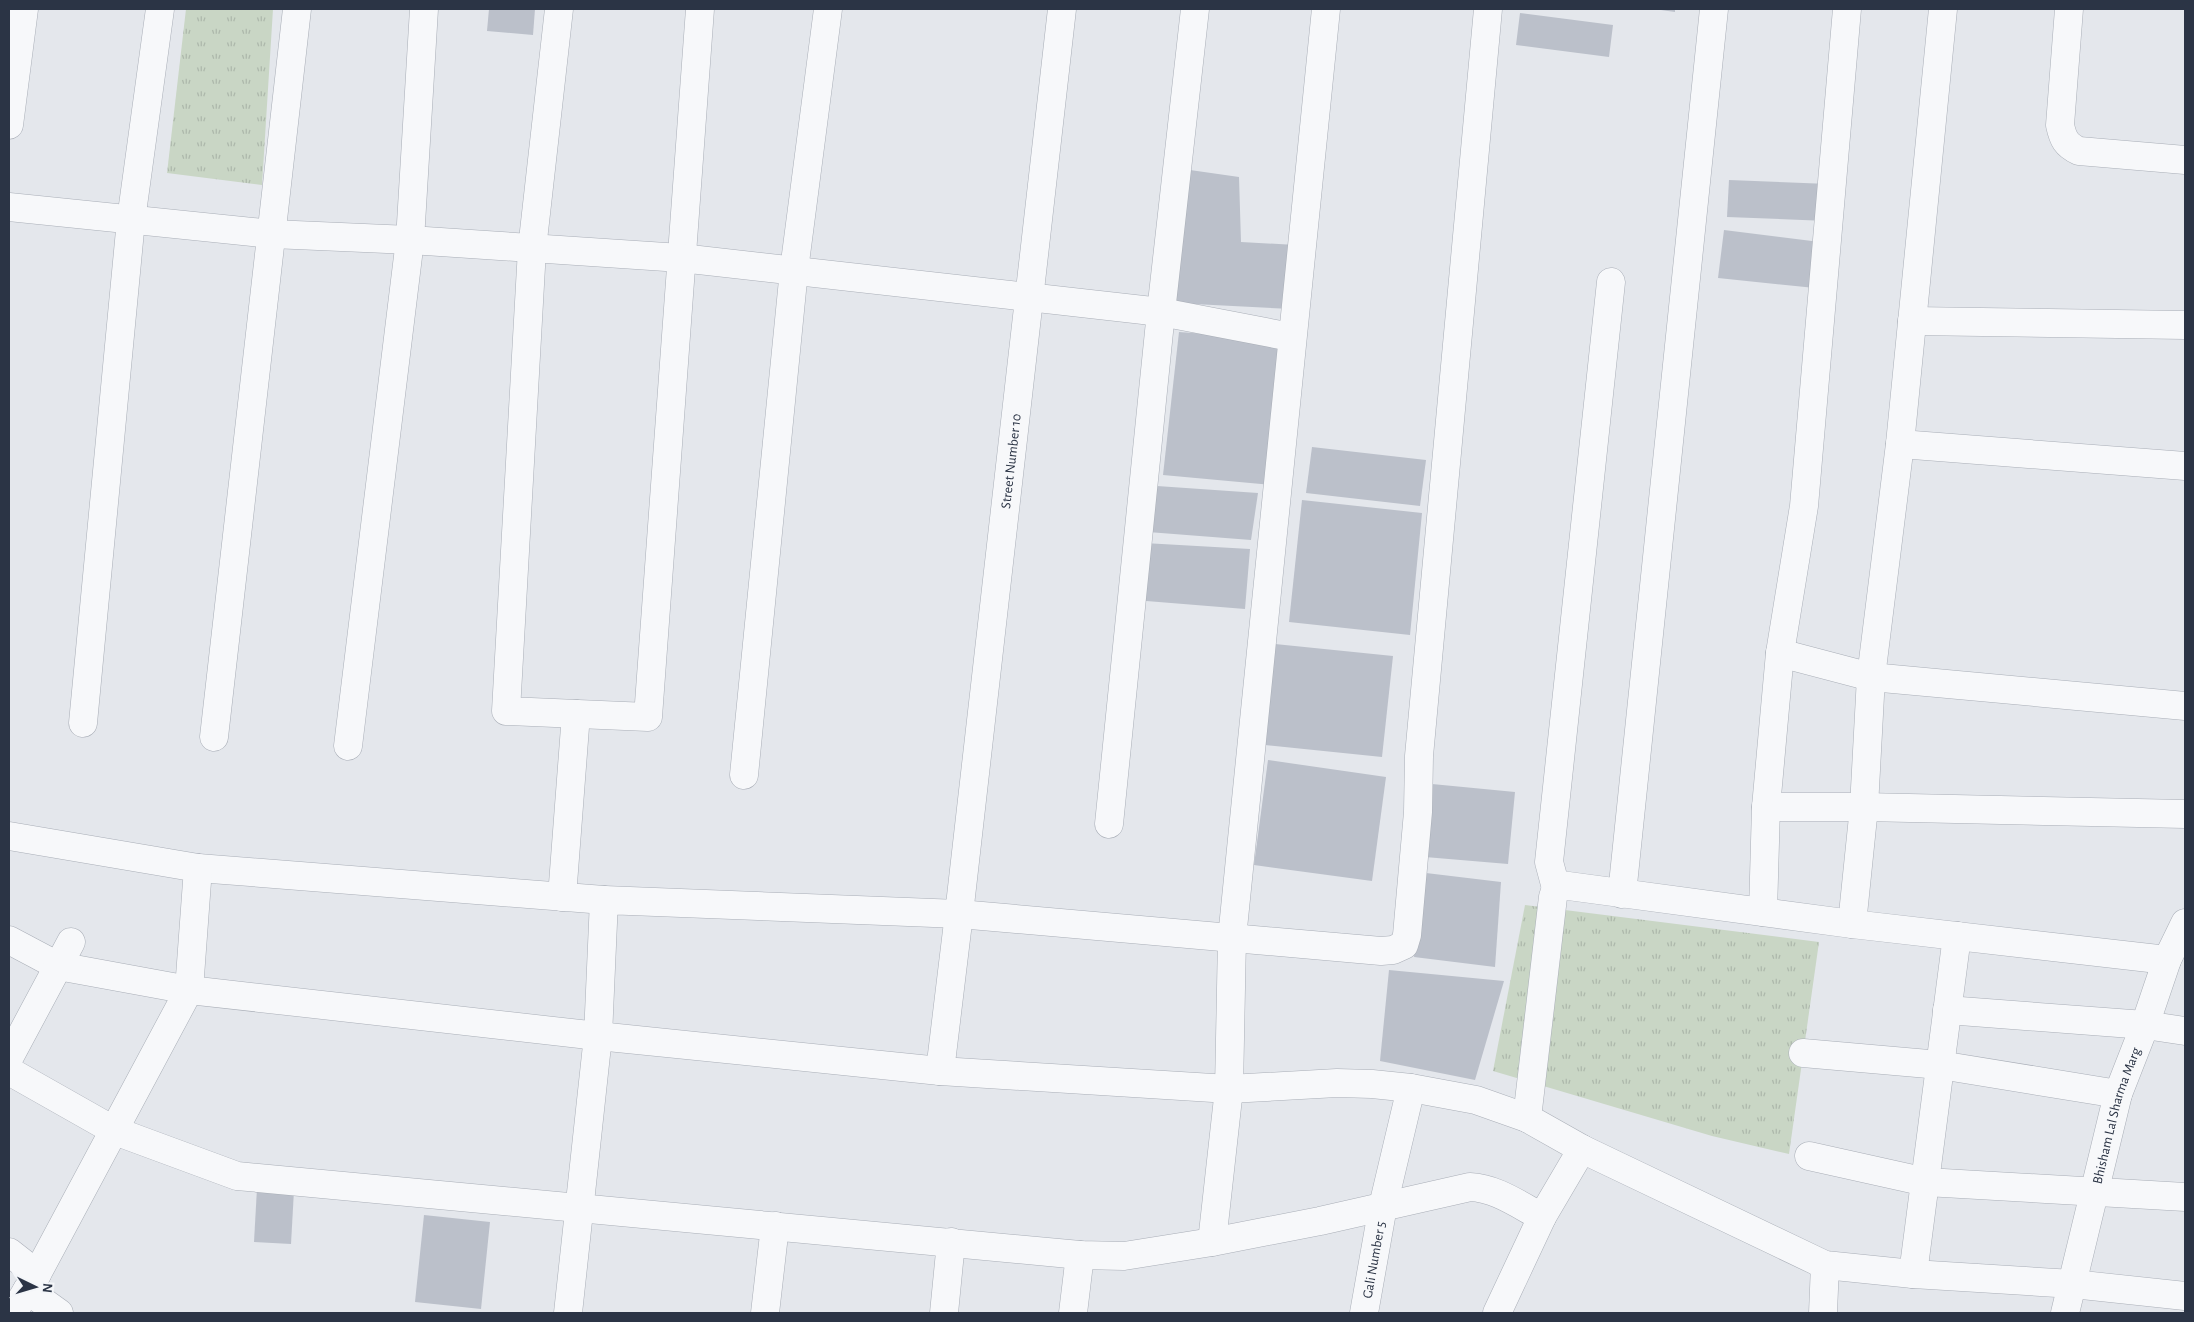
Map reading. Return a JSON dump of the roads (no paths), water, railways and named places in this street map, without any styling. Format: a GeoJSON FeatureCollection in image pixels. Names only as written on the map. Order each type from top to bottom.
{"type":"FeatureCollection","features":[{"type":"Feature","properties":{"kind":"street"},"geometry":{"type":"LineString","coordinates":[[9,125],[24,9]]}},
{"type":"Feature","properties":{"kind":"street"},"geometry":{"type":"LineString","coordinates":[[83,723],[131,220],[160,9]]}},
{"type":"Feature","properties":{"kind":"street"},"geometry":{"type":"LineString","coordinates":[[214,737],[297,9]]}},
{"type":"Feature","properties":{"kind":"street"},"geometry":{"type":"LineString","coordinates":[[348,746],[410,240],[424,9]]}},
{"type":"Feature","properties":{"kind":"street"},"geometry":{"type":"LineString","coordinates":[[559,9],[532,249],[506,711],[648,718],[700,9]]}},
{"type":"Feature","properties":{"kind":"street"},"geometry":{"type":"LineString","coordinates":[[744,775],[794,270],[828,9]]}},
{"type":"Feature","properties":{"kind":"street","name":"Street Number 10"},"geometry":{"type":"LineString","coordinates":[[940,1071],[1062,9]]}},
{"type":"Feature","properties":{"kind":"street"},"geometry":{"type":"LineString","coordinates":[[1109,824],[1161,312],[1195,9]]}},
{"type":"Feature","properties":{"kind":"street"},"geometry":{"type":"LineString","coordinates":[[1212,1242],[1229,1089],[1232,938],[1291,337],[1326,9]]}},
{"type":"Feature","properties":{"kind":"street"},"geometry":{"type":"LineString","coordinates":[[9,836],[198,868],[562,897],[959,914],[1381,951],[1393,950],[1404,945],[1407,935],[1418,812],[1419,756],[1488,9]]}},
{"type":"Feature","properties":{"kind":"street"},"geometry":{"type":"LineString","coordinates":[[1622,894],[1714,9]]}},
{"type":"Feature","properties":{"kind":"street"},"geometry":{"type":"LineString","coordinates":[[1762,912],[1766,807],[1780,653],[1804,506],[1847,9]]}},
{"type":"Feature","properties":{"kind":"street"},"geometry":{"type":"LineString","coordinates":[[1852,924],[1864,807],[1871,676],[1900,444],[1943,9]]}},
{"type":"Feature","properties":{"kind":"street"},"geometry":{"type":"LineString","coordinates":[[2068,9],[2060,125],[2062,137],[2069,146],[2079,150],[2185,160]]}},
{"type":"Feature","properties":{"kind":"street"},"geometry":{"type":"LineString","coordinates":[[9,208],[272,234],[410,240],[681,258],[1161,312],[1291,337]]}},
{"type":"Feature","properties":{"kind":"street"},"geometry":{"type":"LineString","coordinates":[[1527,1118],[1553,897],[1556,888],[1549,862],[1611,282]]}},
{"type":"Feature","properties":{"kind":"street"},"geometry":{"type":"LineString","coordinates":[[1912,321],[2185,325]]}},
{"type":"Feature","properties":{"kind":"street"},"geometry":{"type":"LineString","coordinates":[[1900,444],[2185,466]]}},
{"type":"Feature","properties":{"kind":"street"},"geometry":{"type":"LineString","coordinates":[[1780,653],[1871,676],[2185,706]]}},
{"type":"Feature","properties":{"kind":"street"},"geometry":{"type":"LineString","coordinates":[[562,897],[576,714]]}},
{"type":"Feature","properties":{"kind":"street"},"geometry":{"type":"LineString","coordinates":[[1766,807],[1864,807],[2185,814]]}},
{"type":"Feature","properties":{"kind":"street"},"geometry":{"type":"LineString","coordinates":[[13,1313],[115,1131],[189,990],[198,868]]}},
{"type":"Feature","properties":{"kind":"street"},"geometry":{"type":"LineString","coordinates":[[1556,888],[1566,884],[1622,894],[1852,924],[2167,960]]}},
{"type":"Feature","properties":{"kind":"street"},"geometry":{"type":"LineString","coordinates":[[568,1313],[598,1036],[604,900]]}},
{"type":"Feature","properties":{"kind":"street","name":"Bhisham Lal Sharma Marg"},"geometry":{"type":"LineString","coordinates":[[2065,1313],[2118,1094],[2145,1025],[2167,960],[2185,924]]}},
{"type":"Feature","properties":{"kind":"street"},"geometry":{"type":"LineString","coordinates":[[1913,1274],[1957,936]]}},
{"type":"Feature","properties":{"kind":"street"},"geometry":{"type":"LineString","coordinates":[[9,940],[58,966],[189,990],[598,1036],[940,1071],[1229,1089],[1337,1083],[1411,1088],[1476,1100],[1527,1118],[1582,1149],[1825,1265],[1913,1274],[2073,1284],[2185,1296]]}},
{"type":"Feature","properties":{"kind":"street"},"geometry":{"type":"LineString","coordinates":[[9,1058],[71,942]]}},
{"type":"Feature","properties":{"kind":"street"},"geometry":{"type":"LineString","coordinates":[[1947,1010],[2145,1025],[2185,1031]]}},
{"type":"Feature","properties":{"kind":"street"},"geometry":{"type":"LineString","coordinates":[[1803,1053],[1940,1065],[2118,1094]]}},
{"type":"Feature","properties":{"kind":"street"},"geometry":{"type":"LineString","coordinates":[[9,1071],[115,1131],[237,1176],[580,1209],[1080,1255],[1124,1256],[1212,1242],[1320,1221],[1454,1190],[1482,1188],[1496,1193],[1542,1217]]}},
{"type":"Feature","properties":{"kind":"street","name":"Gali Number 5"},"geometry":{"type":"LineString","coordinates":[[1364,1313],[1383,1206],[1411,1088]]}},
{"type":"Feature","properties":{"kind":"street"},"geometry":{"type":"LineString","coordinates":[[1497,1313],[1542,1217],[1582,1149]]}},
{"type":"Feature","properties":{"kind":"street"},"geometry":{"type":"LineString","coordinates":[[1809,1156],[1926,1182],[2185,1197]]}},
{"type":"Feature","properties":{"kind":"street"},"geometry":{"type":"LineString","coordinates":[[765,1313],[775,1226]]}},
{"type":"Feature","properties":{"kind":"street"},"geometry":{"type":"LineString","coordinates":[[944,1313],[952,1242]]}},
{"type":"Feature","properties":{"kind":"street"},"geometry":{"type":"LineString","coordinates":[[9,1252],[59,1313]]}},
{"type":"Feature","properties":{"kind":"street"},"geometry":{"type":"LineString","coordinates":[[1073,1313],[1080,1255]]}},
{"type":"Feature","properties":{"kind":"street"},"geometry":{"type":"LineString","coordinates":[[1822,1313],[1825,1265]]}}]}
